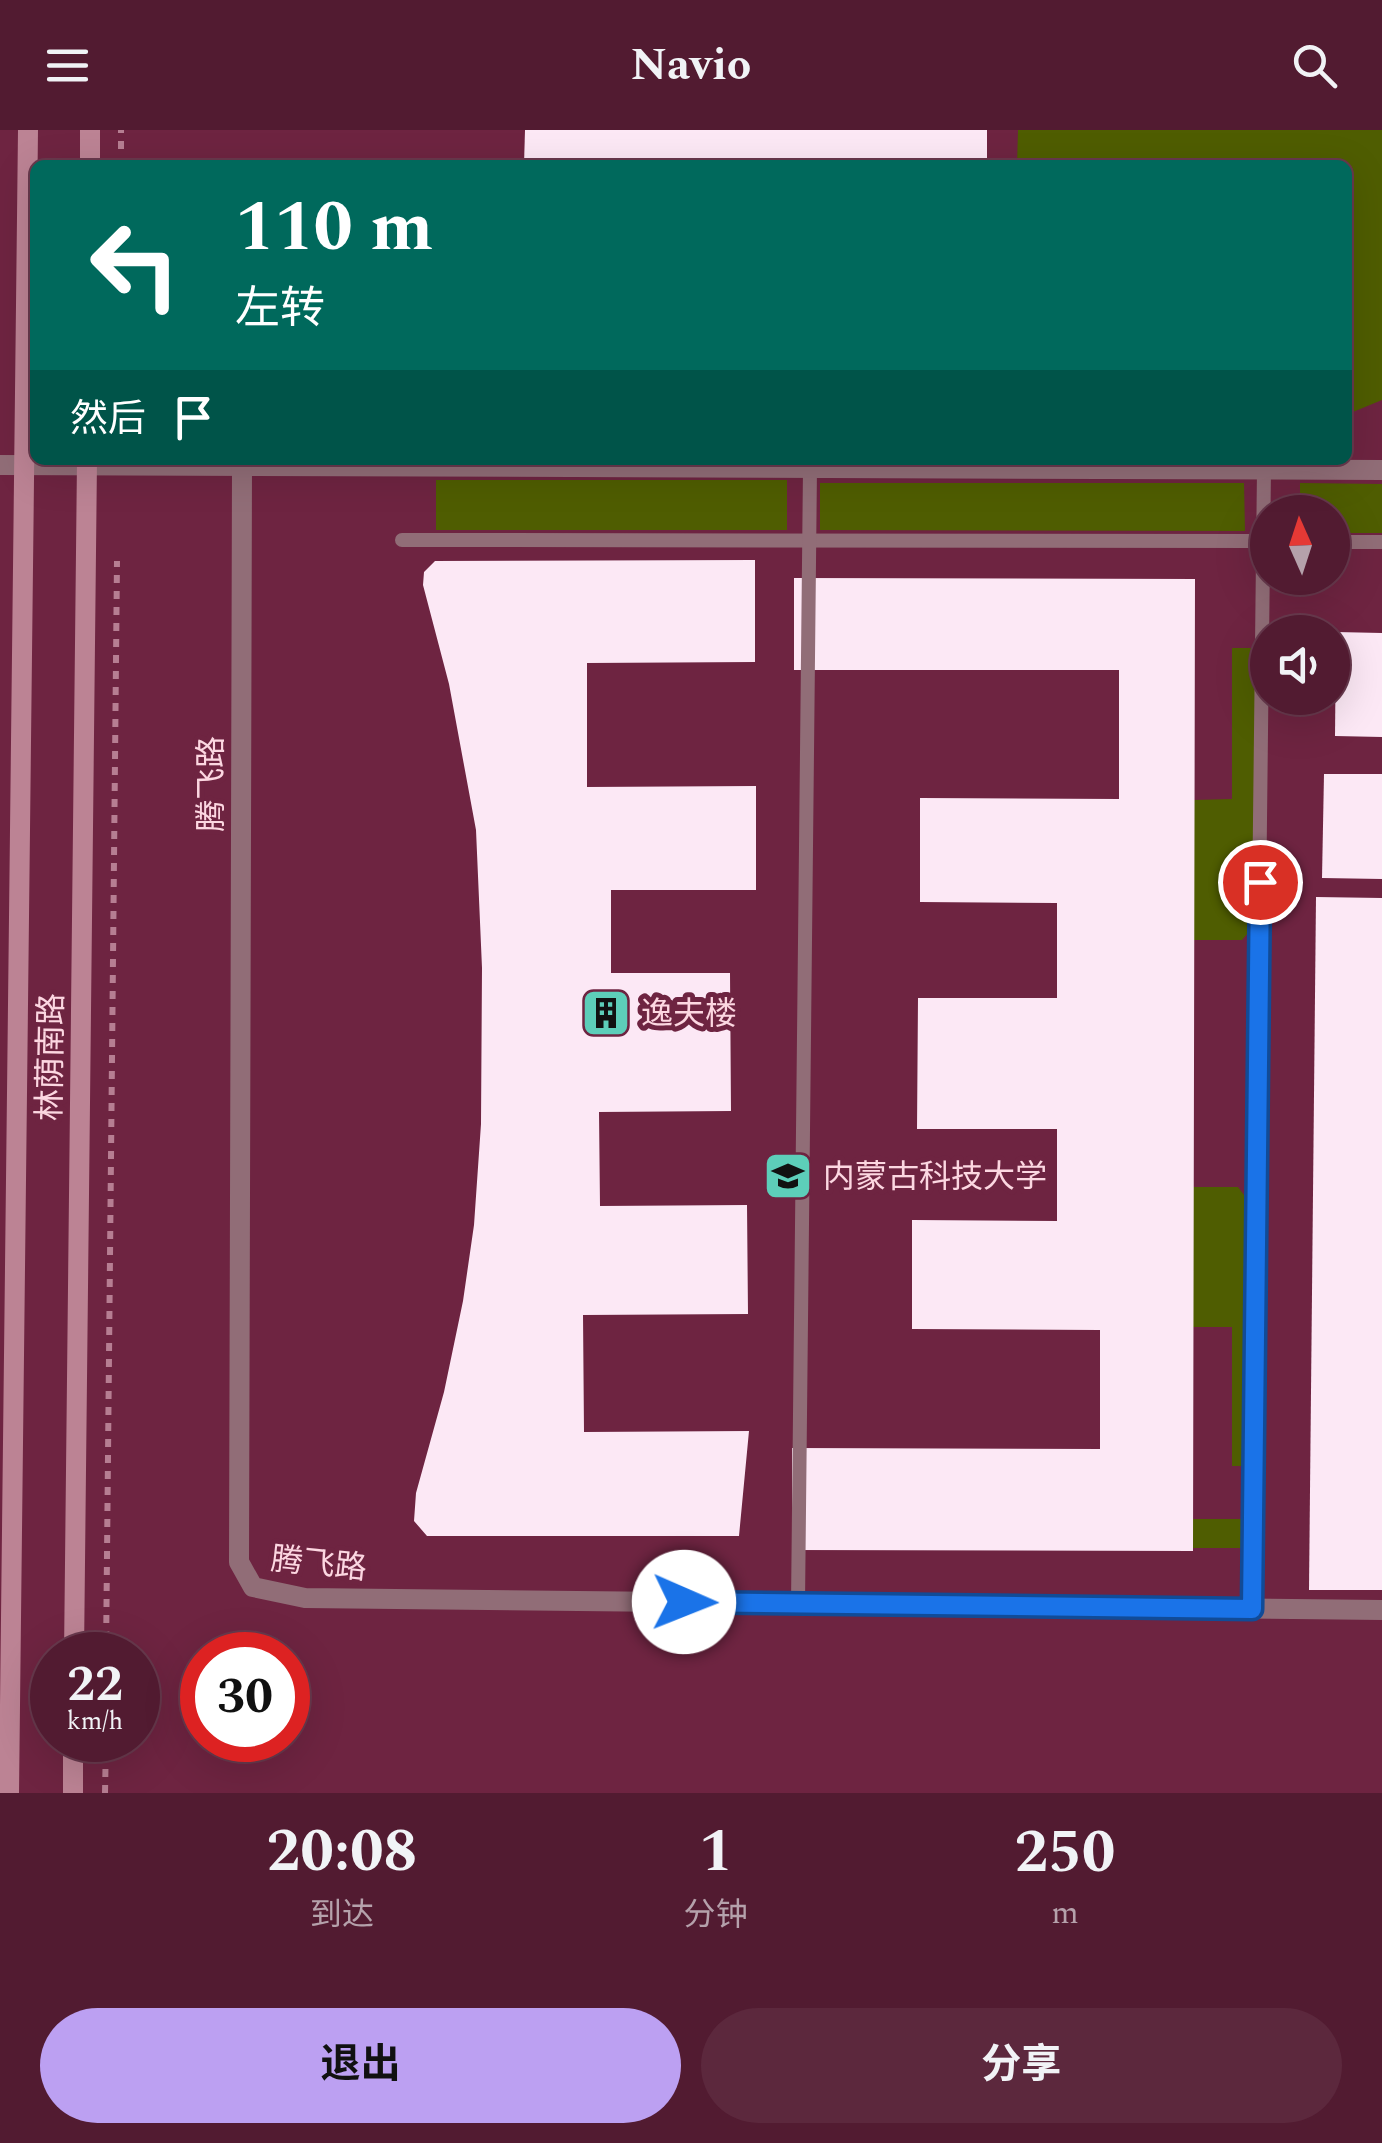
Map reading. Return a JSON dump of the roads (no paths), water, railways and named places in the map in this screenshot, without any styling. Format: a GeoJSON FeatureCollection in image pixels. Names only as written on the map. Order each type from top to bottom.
{"type":"FeatureCollection","features":[{"type":"Feature","properties":{"kind":"main road","name":"林荫南路"},"geometry":{"type":"LineString","coordinates":[[8,1793],[28,130]]}},
{"type":"Feature","properties":{"kind":"main road"},"geometry":{"type":"LineString","coordinates":[[90,130],[90,160]]}},
{"type":"Feature","properties":{"kind":"main road","name":"林荫南路"},"geometry":{"type":"LineString","coordinates":[[74,1632],[86,465]]}},
{"type":"Feature","properties":{"kind":"main road"},"geometry":{"type":"LineString","coordinates":[[73,1793],[74,1762]]}},
{"type":"Feature","properties":{"kind":"street"},"geometry":{"type":"LineString","coordinates":[[0,465],[30,465]]}},
{"type":"Feature","properties":{"kind":"street"},"geometry":{"type":"LineString","coordinates":[[190,465],[1382,470]]}},
{"type":"Feature","properties":{"kind":"street","name":"腾飞路"},"geometry":{"type":"LineString","coordinates":[[242,466],[239,1562],[253,1587],[306,1598],[1382,1610]]}},
{"type":"Feature","properties":{"kind":"lane"},"geometry":{"type":"LineString","coordinates":[[798,1604],[810,468]]}},
{"type":"Feature","properties":{"kind":"lane"},"geometry":{"type":"LineString","coordinates":[[1264,469],[1265,495]]}},
{"type":"Feature","properties":{"kind":"lane"},"geometry":{"type":"LineString","coordinates":[[402,540],[1250,541]]}},
{"type":"Feature","properties":{"kind":"lane"},"geometry":{"type":"LineString","coordinates":[[1350,542],[1382,542]]}},
{"type":"Feature","properties":{"kind":"lane"},"geometry":{"type":"LineString","coordinates":[[1252,1609],[1265,595]]}},
{"type":"Feature","properties":{"kind":"place","name":"逸夫楼"},"geometry":{"type":"Point","coordinates":[606,1013]}},
{"type":"Feature","properties":{"kind":"place","name":"内蒙古科技大学"},"geometry":{"type":"Point","coordinates":[788,1176]}}]}
